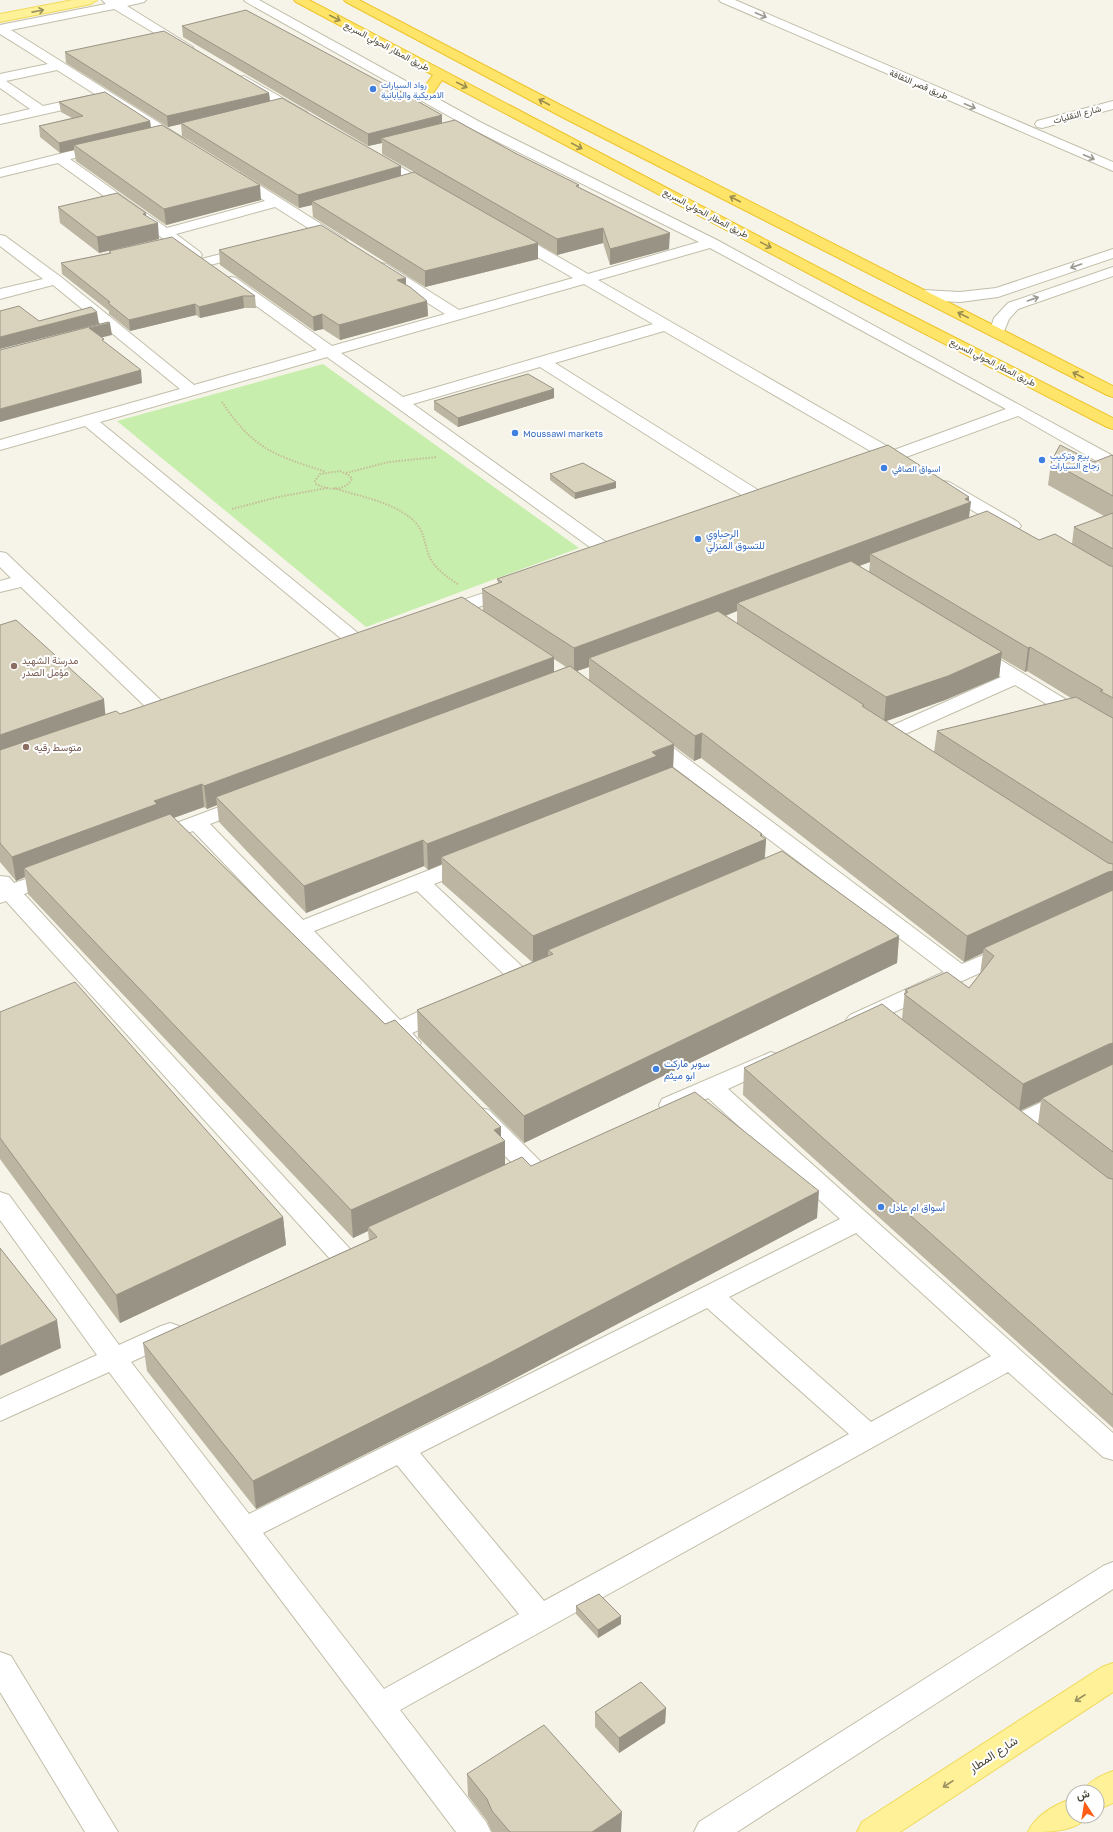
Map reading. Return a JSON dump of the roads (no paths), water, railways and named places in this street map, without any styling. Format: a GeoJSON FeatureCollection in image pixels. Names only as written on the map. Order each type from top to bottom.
{"type":"FeatureCollection","features":[{"type":"Feature","properties":{"kind":"highway","name":"طريق المطار الحولي السريع"},"geometry":{"type":"LineString","coordinates":[[300,0],[862,296],[1113,424]]}},
{"type":"Feature","properties":{"kind":"highway"},"geometry":{"type":"LineString","coordinates":[[350,0],[567,114],[1113,392]]}},
{"type":"Feature","properties":{"kind":"highway"},"geometry":{"type":"LineString","coordinates":[[424,96],[440,74]]}},
{"type":"Feature","properties":{"kind":"highway"},"geometry":{"type":"LineString","coordinates":[[793,259],[807,262],[823,261],[834,257],[836,251]]}},
{"type":"Feature","properties":{"kind":"highway"},"geometry":{"type":"LineString","coordinates":[[862,296],[860,290],[866,284],[887,282],[901,285]]}},
{"type":"Feature","properties":{"kind":"main road"},"geometry":{"type":"LineString","coordinates":[[0,6],[32,0]]}},
{"type":"Feature","properties":{"kind":"main road"},"geometry":{"type":"LineString","coordinates":[[0,18],[91,0]]}},
{"type":"Feature","properties":{"kind":"main road","name":"شارع المطار"},"geometry":{"type":"LineString","coordinates":[[873,1832],[1113,1676]]}},
{"type":"Feature","properties":{"kind":"main road"},"geometry":{"type":"LineString","coordinates":[[1044,1832],[1065,1818]]}},
{"type":"Feature","properties":{"kind":"street"},"geometry":{"type":"LineString","coordinates":[[0,29],[112,2],[140,0]]}},
{"type":"Feature","properties":{"kind":"street"},"geometry":{"type":"LineString","coordinates":[[250,0],[474,125],[712,243],[1019,410],[1113,463]]}},
{"type":"Feature","properties":{"kind":"street","name":"طريق قصر الثقافة"},"geometry":{"type":"LineString","coordinates":[[725,0],[1113,167]]}},
{"type":"Feature","properties":{"kind":"street","name":"طريق قصر الثقافة"},"geometry":{"type":"LineString","coordinates":[[756,0],[1113,154]]}},
{"type":"Feature","properties":{"kind":"street"},"geometry":{"type":"LineString","coordinates":[[112,2],[197,53]]}},
{"type":"Feature","properties":{"kind":"street"},"geometry":{"type":"LineString","coordinates":[[0,29],[192,149]]}},
{"type":"Feature","properties":{"kind":"street"},"geometry":{"type":"LineString","coordinates":[[0,78],[58,66]]}},
{"type":"Feature","properties":{"kind":"street"},"geometry":{"type":"LineString","coordinates":[[231,73],[312,120]]}},
{"type":"Feature","properties":{"kind":"street"},"geometry":{"type":"LineString","coordinates":[[0,82],[41,111]]}},
{"type":"Feature","properties":{"kind":"street"},"geometry":{"type":"LineString","coordinates":[[0,120],[107,96]]}},
{"type":"Feature","properties":{"kind":"street"},"geometry":{"type":"LineString","coordinates":[[270,108],[285,104]]}},
{"type":"Feature","properties":{"kind":"street","name":"شارع النقليات"},"geometry":{"type":"LineString","coordinates":[[1042,124],[1113,105]]}},
{"type":"Feature","properties":{"kind":"street"},"geometry":{"type":"LineString","coordinates":[[459,129],[474,125]]}},
{"type":"Feature","properties":{"kind":"street"},"geometry":{"type":"LineString","coordinates":[[151,137],[181,130]]}},
{"type":"Feature","properties":{"kind":"street"},"geometry":{"type":"LineString","coordinates":[[383,148],[364,150],[444,197]]}},
{"type":"Feature","properties":{"kind":"street"},"geometry":{"type":"LineString","coordinates":[[0,173],[90,151]]}},
{"type":"Feature","properties":{"kind":"street"},"geometry":{"type":"LineString","coordinates":[[60,158],[167,239],[206,262],[471,454],[618,552],[589,562]]}},
{"type":"Feature","properties":{"kind":"street"},"geometry":{"type":"LineString","coordinates":[[225,170],[351,249]]}},
{"type":"Feature","properties":{"kind":"street"},"geometry":{"type":"LineString","coordinates":[[402,186],[418,181]]}},
{"type":"Feature","properties":{"kind":"street"},"geometry":{"type":"LineString","coordinates":[[167,239],[277,202]]}},
{"type":"Feature","properties":{"kind":"street"},"geometry":{"type":"LineString","coordinates":[[297,215],[312,211]]}},
{"type":"Feature","properties":{"kind":"street"},"geometry":{"type":"LineString","coordinates":[[498,228],[920,472]]}},
{"type":"Feature","properties":{"kind":"street"},"geometry":{"type":"LineString","coordinates":[[309,236],[324,232]]}},
{"type":"Feature","properties":{"kind":"street"},"geometry":{"type":"LineString","coordinates":[[0,239],[49,276],[104,329],[192,391]]}},
{"type":"Feature","properties":{"kind":"street"},"geometry":{"type":"LineString","coordinates":[[0,445],[712,243]]}},
{"type":"Feature","properties":{"kind":"street"},"geometry":{"type":"LineString","coordinates":[[206,262],[265,247]]}},
{"type":"Feature","properties":{"kind":"street"},"geometry":{"type":"LineString","coordinates":[[922,295],[960,297],[983,295],[1008,290],[1113,253]]}},
{"type":"Feature","properties":{"kind":"street"},"geometry":{"type":"LineString","coordinates":[[371,261],[458,316]]}},
{"type":"Feature","properties":{"kind":"street"},"geometry":{"type":"LineString","coordinates":[[0,294],[49,276],[65,267]]}},
{"type":"Feature","properties":{"kind":"street"},"geometry":{"type":"LineString","coordinates":[[983,295],[982,299],[986,303],[994,306],[1013,306],[1113,271]]}},
{"type":"Feature","properties":{"kind":"street"},"geometry":{"type":"LineString","coordinates":[[997,333],[1002,318],[1013,306]]}},
{"type":"Feature","properties":{"kind":"street"},"geometry":{"type":"LineString","coordinates":[[401,403],[667,325]]}},
{"type":"Feature","properties":{"kind":"street"},"geometry":{"type":"LineString","coordinates":[[543,362],[770,499],[742,509]]}},
{"type":"Feature","properties":{"kind":"street"},"geometry":{"type":"LineString","coordinates":[[864,466],[1019,410]]}},
{"type":"Feature","properties":{"kind":"street"},"geometry":{"type":"LineString","coordinates":[[88,420],[204,517],[365,640],[336,650]]}},
{"type":"Feature","properties":{"kind":"street"},"geometry":{"type":"LineString","coordinates":[[933,480],[1028,535]]}},
{"type":"Feature","properties":{"kind":"street"},"geometry":{"type":"LineString","coordinates":[[980,528],[1001,520]]}},
{"type":"Feature","properties":{"kind":"street"},"geometry":{"type":"LineString","coordinates":[[0,557],[161,711]]}},
{"type":"Feature","properties":{"kind":"street"},"geometry":{"type":"LineString","coordinates":[[0,587],[24,580]]}},
{"type":"Feature","properties":{"kind":"street"},"geometry":{"type":"LineString","coordinates":[[430,617],[460,607],[480,610],[524,585]]}},
{"type":"Feature","properties":{"kind":"street"},"geometry":{"type":"LineString","coordinates":[[957,641],[1113,736]]}},
{"type":"Feature","properties":{"kind":"street"},"geometry":{"type":"LineString","coordinates":[[907,748],[881,731],[1017,677]]}},
{"type":"Feature","properties":{"kind":"street"},"geometry":{"type":"LineString","coordinates":[[634,727],[960,973]]}},
{"type":"Feature","properties":{"kind":"street"},"geometry":{"type":"LineString","coordinates":[[674,782],[696,774]]}},
{"type":"Feature","properties":{"kind":"street"},"geometry":{"type":"LineString","coordinates":[[137,844],[263,797]]}},
{"type":"Feature","properties":{"kind":"street"},"geometry":{"type":"LineString","coordinates":[[196,822],[396,1031],[424,1058]]}},
{"type":"Feature","properties":{"kind":"street"},"geometry":{"type":"LineString","coordinates":[[300,929],[485,856]]}},
{"type":"Feature","properties":{"kind":"street"},"geometry":{"type":"LineString","coordinates":[[783,867],[805,857]]}},
{"type":"Feature","properties":{"kind":"street"},"geometry":{"type":"LineString","coordinates":[[69,869],[3,890],[94,984],[341,1255]]}},
{"type":"Feature","properties":{"kind":"street"},"geometry":{"type":"LineString","coordinates":[[420,882],[521,978]]}},
{"type":"Feature","properties":{"kind":"street"},"geometry":{"type":"LineString","coordinates":[[838,1029],[883,1020],[960,973],[1030,942]]}},
{"type":"Feature","properties":{"kind":"street"},"geometry":{"type":"LineString","coordinates":[[499,987],[543,968]]}},
{"type":"Feature","properties":{"kind":"street"},"geometry":{"type":"LineString","coordinates":[[72,993],[94,984]]}},
{"type":"Feature","properties":{"kind":"street"},"geometry":{"type":"LineString","coordinates":[[396,1031],[462,1003]]}},
{"type":"Feature","properties":{"kind":"street"},"geometry":{"type":"LineString","coordinates":[[653,1113],[789,1052]]}},
{"type":"Feature","properties":{"kind":"street"},"geometry":{"type":"LineString","coordinates":[[998,1109],[1026,1131],[1113,1076]]}},
{"type":"Feature","properties":{"kind":"street"},"geometry":{"type":"LineString","coordinates":[[711,1087],[1010,1358],[1113,1449]]}},
{"type":"Feature","properties":{"kind":"street"},"geometry":{"type":"LineString","coordinates":[[467,1102],[532,1168]]}},
{"type":"Feature","properties":{"kind":"street"},"geometry":{"type":"LineString","coordinates":[[0,1201],[114,1359],[378,1707],[475,1832]]}},
{"type":"Feature","properties":{"kind":"street"},"geometry":{"type":"LineString","coordinates":[[244,1529],[859,1220]]}},
{"type":"Feature","properties":{"kind":"street"},"geometry":{"type":"LineString","coordinates":[[710,1295],[868,1436]]}},
{"type":"Feature","properties":{"kind":"street"},"geometry":{"type":"LineString","coordinates":[[0,1411],[192,1324]]}},
{"type":"Feature","properties":{"kind":"street"},"geometry":{"type":"LineString","coordinates":[[378,1707],[1010,1358]]}},
{"type":"Feature","properties":{"kind":"street"},"geometry":{"type":"LineString","coordinates":[[401,1450],[540,1618]]}},
{"type":"Feature","properties":{"kind":"street"},"geometry":{"type":"LineString","coordinates":[[710,1832],[1113,1574]]}},
{"type":"Feature","properties":{"kind":"street"},"geometry":{"type":"LineString","coordinates":[[0,1665],[102,1832]]}},
{"type":"Feature","properties":{"kind":"place","name":"رواد السيارات الامريكية واليابانية"},"geometry":{"type":"Point","coordinates":[373,89]}},
{"type":"Feature","properties":{"kind":"place","name":"Moussawi markets"},"geometry":{"type":"Point","coordinates":[515,433]}},
{"type":"Feature","properties":{"kind":"place","name":"بيع وتركيب زجاج السيارات"},"geometry":{"type":"Point","coordinates":[1042,460]}},
{"type":"Feature","properties":{"kind":"place","name":"اسواق الصافي"},"geometry":{"type":"Point","coordinates":[884,468]}},
{"type":"Feature","properties":{"kind":"place","name":"الرحباوي للتسوق المنزلي"},"geometry":{"type":"Point","coordinates":[698,539]}},
{"type":"Feature","properties":{"kind":"place","name":"مدرسة الشهيد مؤمل الصدر"},"geometry":{"type":"Point","coordinates":[14,666]}},
{"type":"Feature","properties":{"kind":"place","name":"متوسط رقيه"},"geometry":{"type":"Point","coordinates":[26,747]}},
{"type":"Feature","properties":{"kind":"place","name":"سوبر ماركت ابو ميثم"},"geometry":{"type":"Point","coordinates":[656,1069]}},
{"type":"Feature","properties":{"kind":"place","name":"أسواق ام عادل"},"geometry":{"type":"Point","coordinates":[881,1207]}}]}
